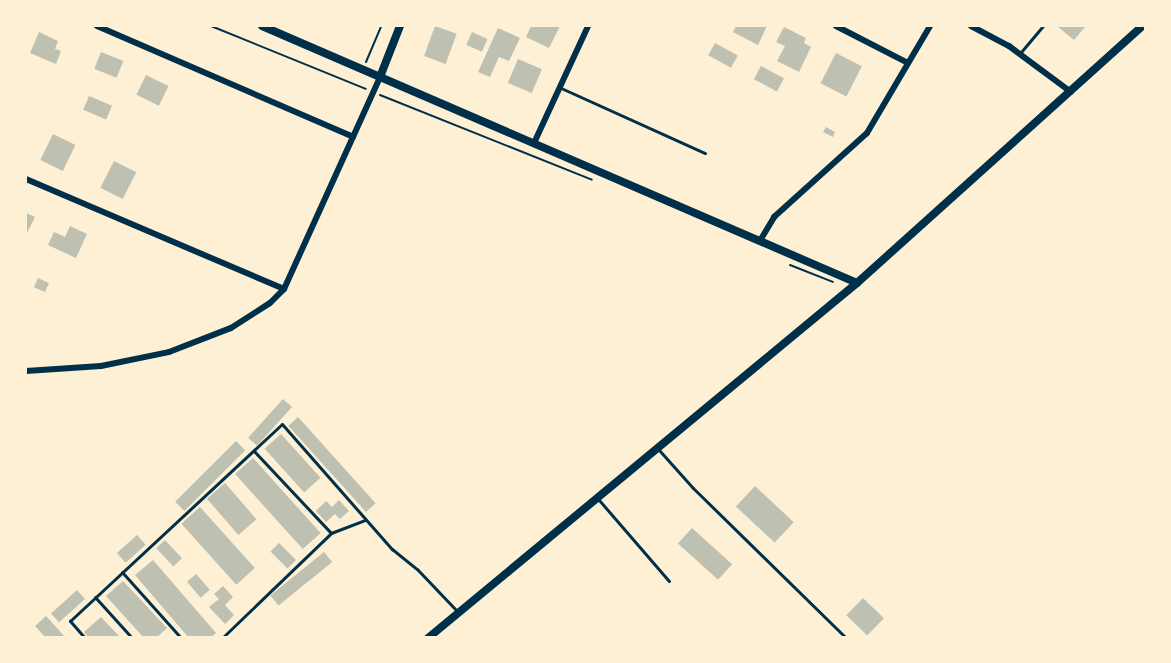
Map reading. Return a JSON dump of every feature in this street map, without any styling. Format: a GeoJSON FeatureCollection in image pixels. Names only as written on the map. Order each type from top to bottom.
{"type":"FeatureCollection","features":[{"type":"Feature","properties":{"kind":"street"},"geometry":{"type":"LineString","coordinates":[[97,26],[353,137]]}},
{"type":"Feature","properties":{"kind":"street"},"geometry":{"type":"LineString","coordinates":[[262,26],[842,274],[857,284]]}},
{"type":"Feature","properties":{"kind":"street"},"geometry":{"type":"LineString","coordinates":[[26,372],[101,366],[169,352],[231,328],[270,303],[284,289],[380,77],[400,26]]}},
{"type":"Feature","properties":{"kind":"street"},"geometry":{"type":"LineString","coordinates":[[534,142],[588,26]]}},
{"type":"Feature","properties":{"kind":"street"},"geometry":{"type":"LineString","coordinates":[[836,26],[906,62]]}},
{"type":"Feature","properties":{"kind":"street"},"geometry":{"type":"LineString","coordinates":[[761,239],[774,217],[867,133],[906,62],[930,26]]}},
{"type":"Feature","properties":{"kind":"street"},"geometry":{"type":"LineString","coordinates":[[971,26],[1019,54],[1071,92]]}},
{"type":"Feature","properties":{"kind":"street"},"geometry":{"type":"LineString","coordinates":[[428,638],[599,500],[857,284],[1142,26]]}},
{"type":"Feature","properties":{"kind":"street"},"geometry":{"type":"LineString","coordinates":[[26,179],[284,289]]}},
{"type":"Feature","properties":{"kind":"lane"},"geometry":{"type":"LineString","coordinates":[[1019,54],[1043,26]]}},
{"type":"Feature","properties":{"kind":"lane"},"geometry":{"type":"LineString","coordinates":[[560,87],[705,153]]}},
{"type":"Feature","properties":{"kind":"lane"},"geometry":{"type":"LineString","coordinates":[[85,638],[70,621],[282,424],[365,520],[458,612]]}},
{"type":"Feature","properties":{"kind":"lane"},"geometry":{"type":"LineString","coordinates":[[659,450],[693,488],[846,638]]}},
{"type":"Feature","properties":{"kind":"lane"},"geometry":{"type":"LineString","coordinates":[[254,451],[331,533]]}},
{"type":"Feature","properties":{"kind":"lane"},"geometry":{"type":"LineString","coordinates":[[599,500],[669,581]]}},
{"type":"Feature","properties":{"kind":"lane"},"geometry":{"type":"LineString","coordinates":[[222,638],[331,533],[365,520]]}},
{"type":"Feature","properties":{"kind":"lane"},"geometry":{"type":"LineString","coordinates":[[122,572],[181,638]]}},
{"type":"Feature","properties":{"kind":"lane"},"geometry":{"type":"LineString","coordinates":[[95,597],[132,638]]}},
{"type":"Feature","properties":{"kind":"path"},"geometry":{"type":"LineString","coordinates":[[211,26],[597,182]]}},
{"type":"Feature","properties":{"kind":"path"},"geometry":{"type":"LineString","coordinates":[[356,85],[381,26]]}},
{"type":"Feature","properties":{"kind":"path"},"geometry":{"type":"LineString","coordinates":[[788,264],[831,285],[842,274]]}},
{"type":"Feature","properties":{"kind":"building"},"geometry":{"type":"Polygon","coordinates":[[[435,26],[457,34],[446,64],[424,56],[435,26]]]}},
{"type":"Feature","properties":{"kind":"building"},"geometry":{"type":"Polygon","coordinates":[[[531,26],[560,26],[549,48],[526,37],[531,26]]]}},
{"type":"Feature","properties":{"kind":"building"},"geometry":{"type":"Polygon","coordinates":[[[736,26],[767,26],[758,45],[733,32],[736,26]]]}},
{"type":"Feature","properties":{"kind":"building"},"geometry":{"type":"Polygon","coordinates":[[[1057,26],[1086,26],[1074,40],[1057,26]]]}},
{"type":"Feature","properties":{"kind":"building"},"geometry":{"type":"Polygon","coordinates":[[[784,27],[806,38],[804,43],[811,47],[799,72],[777,61],[785,46],[776,42],[784,27]]]}},
{"type":"Feature","properties":{"kind":"building"},"geometry":{"type":"Polygon","coordinates":[[[498,28],[520,38],[509,61],[499,57],[490,77],[478,72],[498,28]]]}},
{"type":"Feature","properties":{"kind":"building"},"geometry":{"type":"Polygon","coordinates":[[[39,32],[58,41],[55,49],[61,51],[56,64],[30,53],[39,32]]]}},
{"type":"Feature","properties":{"kind":"building"},"geometry":{"type":"Polygon","coordinates":[[[472,32],[488,39],[482,52],[466,45],[472,32]]]}},
{"type":"Feature","properties":{"kind":"building"},"geometry":{"type":"Polygon","coordinates":[[[715,43],[738,56],[731,68],[708,55],[715,43]]]}},
{"type":"Feature","properties":{"kind":"building"},"geometry":{"type":"Polygon","coordinates":[[[101,52],[123,61],[117,78],[94,69],[101,52]]]}},
{"type":"Feature","properties":{"kind":"building"},"geometry":{"type":"Polygon","coordinates":[[[836,53],[862,66],[846,96],[821,83],[836,53]]]}},
{"type":"Feature","properties":{"kind":"building"},"geometry":{"type":"Polygon","coordinates":[[[518,59],[542,69],[532,93],[508,83],[518,59]]]}},
{"type":"Feature","properties":{"kind":"building"},"geometry":{"type":"Polygon","coordinates":[[[761,66],[784,78],[777,91],[754,79],[761,66]]]}},
{"type":"Feature","properties":{"kind":"building"},"geometry":{"type":"Polygon","coordinates":[[[146,75],[168,86],[159,106],[136,95],[146,75]]]}},
{"type":"Feature","properties":{"kind":"building"},"geometry":{"type":"Polygon","coordinates":[[[89,96],[112,106],[106,120],[83,110],[89,96]]]}},
{"type":"Feature","properties":{"kind":"building"},"geometry":{"type":"Polygon","coordinates":[[[826,127],[835,132],[833,137],[823,132],[826,127]]]}},
{"type":"Feature","properties":{"kind":"building"},"geometry":{"type":"Polygon","coordinates":[[[53,134],[75,145],[63,171],[40,160],[53,134]]]}},
{"type":"Feature","properties":{"kind":"building"},"geometry":{"type":"Polygon","coordinates":[[[114,161],[136,172],[123,199],[100,188],[114,161]]]}},
{"type":"Feature","properties":{"kind":"building"},"geometry":{"type":"Polygon","coordinates":[[[26,213],[35,217],[27,233],[26,232],[26,213]]]}},
{"type":"Feature","properties":{"kind":"building"},"geometry":{"type":"Polygon","coordinates":[[[70,226],[87,234],[76,258],[48,245],[54,232],[65,237],[70,226]]]}},
{"type":"Feature","properties":{"kind":"building"},"geometry":{"type":"Polygon","coordinates":[[[38,278],[49,283],[45,292],[34,287],[38,278]]]}},
{"type":"Feature","properties":{"kind":"building"},"geometry":{"type":"Polygon","coordinates":[[[283,399],[292,407],[257,446],[248,438],[283,399]]]}},
{"type":"Feature","properties":{"kind":"building"},"geometry":{"type":"Polygon","coordinates":[[[298,417],[376,503],[366,512],[288,426],[298,417]]]}},
{"type":"Feature","properties":{"kind":"building"},"geometry":{"type":"Polygon","coordinates":[[[281,434],[320,478],[304,493],[265,449],[281,434]]]}},
{"type":"Feature","properties":{"kind":"building"},"geometry":{"type":"Polygon","coordinates":[[[236,441],[245,450],[184,511],[175,502],[236,441]]]}},
{"type":"Feature","properties":{"kind":"building"},"geometry":{"type":"Polygon","coordinates":[[[253,458],[321,533],[303,549],[235,474],[253,458]]]}},
{"type":"Feature","properties":{"kind":"building"},"geometry":{"type":"Polygon","coordinates":[[[225,483],[256,519],[238,535],[207,499],[225,483]]]}},
{"type":"Feature","properties":{"kind":"building"},"geometry":{"type":"Polygon","coordinates":[[[755,486],[794,522],[775,543],[736,506],[755,486]]]}},
{"type":"Feature","properties":{"kind":"building"},"geometry":{"type":"Polygon","coordinates":[[[339,500],[349,511],[340,519],[335,514],[326,522],[316,511],[326,501],[332,507],[339,500]]]}},
{"type":"Feature","properties":{"kind":"building"},"geometry":{"type":"Polygon","coordinates":[[[200,507],[255,568],[236,585],[181,524],[200,507]]]}},
{"type":"Feature","properties":{"kind":"building"},"geometry":{"type":"Polygon","coordinates":[[[692,528],[732,564],[718,580],[678,544],[692,528]]]}},
{"type":"Feature","properties":{"kind":"building"},"geometry":{"type":"Polygon","coordinates":[[[137,535],[146,545],[126,563],[117,553],[137,535]]]}},
{"type":"Feature","properties":{"kind":"building"},"geometry":{"type":"Polygon","coordinates":[[[165,540],[182,558],[173,566],[156,548],[165,540]]]}},
{"type":"Feature","properties":{"kind":"building"},"geometry":{"type":"Polygon","coordinates":[[[279,543],[296,560],[287,568],[271,551],[279,543]]]}},
{"type":"Feature","properties":{"kind":"building"},"geometry":{"type":"Polygon","coordinates":[[[324,552],[332,562],[279,606],[270,595],[324,552]]]}},
{"type":"Feature","properties":{"kind":"building"},"geometry":{"type":"Polygon","coordinates":[[[153,560],[216,633],[210,638],[189,638],[135,575],[153,560]]]}},
{"type":"Feature","properties":{"kind":"building"},"geometry":{"type":"Polygon","coordinates":[[[196,574],[210,590],[201,598],[187,582],[196,574]]]}},
{"type":"Feature","properties":{"kind":"building"},"geometry":{"type":"Polygon","coordinates":[[[123,581],[167,628],[156,638],[144,638],[106,596],[123,581]]]}},
{"type":"Feature","properties":{"kind":"building"},"geometry":{"type":"Polygon","coordinates":[[[223,586],[233,597],[225,605],[234,615],[225,624],[209,607],[219,599],[214,594],[223,586]]]}},
{"type":"Feature","properties":{"kind":"building"},"geometry":{"type":"Polygon","coordinates":[[[77,590],[85,599],[59,622],[51,613],[77,590]]]}},
{"type":"Feature","properties":{"kind":"building"},"geometry":{"type":"Polygon","coordinates":[[[863,598],[884,618],[867,635],[846,615],[863,598]]]}},
{"type":"Feature","properties":{"kind":"building"},"geometry":{"type":"Polygon","coordinates":[[[46,616],[66,638],[46,638],[35,626],[46,616]]]}},
{"type":"Feature","properties":{"kind":"building"},"geometry":{"type":"Polygon","coordinates":[[[101,617],[121,638],[89,638],[84,632],[101,617]]]}}]}
